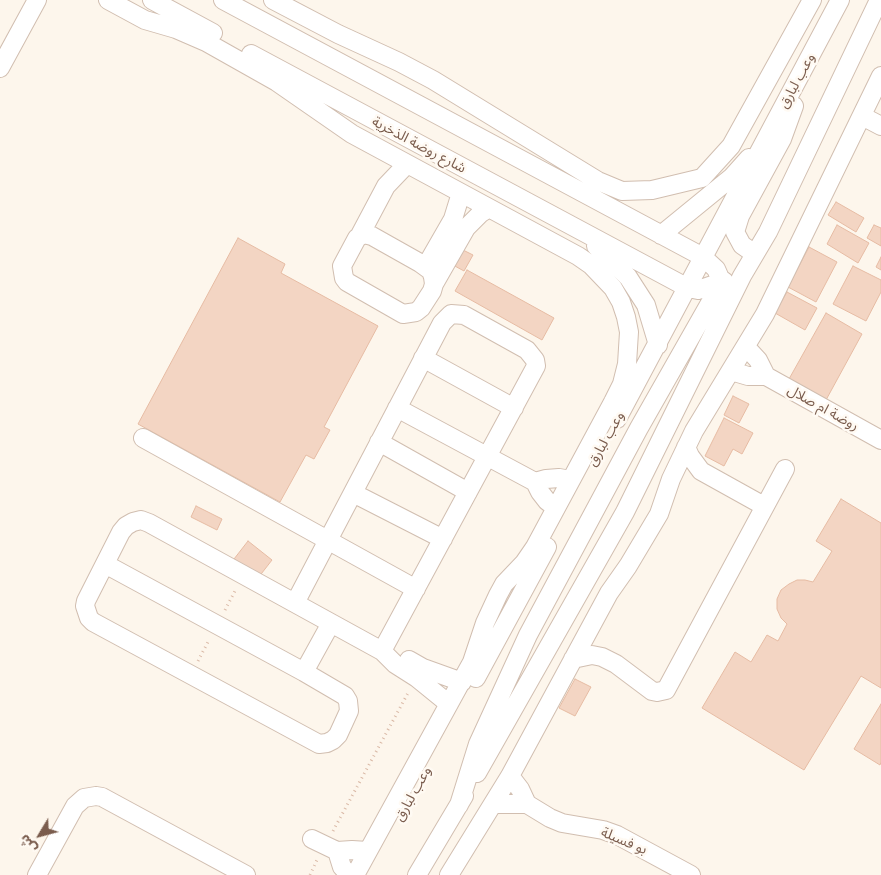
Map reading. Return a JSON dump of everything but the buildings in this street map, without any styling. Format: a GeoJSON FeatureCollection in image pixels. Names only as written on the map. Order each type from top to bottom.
{"type":"FeatureCollection","features":[{"type":"Feature","properties":{"kind":"street"},"geometry":{"type":"LineString","coordinates":[[0,68],[37,0]]}},
{"type":"Feature","properties":{"kind":"street"},"geometry":{"type":"LineString","coordinates":[[108,0],[133,6],[145,20],[191,34],[206,42],[277,82],[346,130],[578,256],[591,265],[613,288],[621,302],[626,317],[629,332],[629,348],[628,364],[622,384],[530,556],[504,584],[498,595],[485,623],[472,662],[462,682],[356,875]]}},
{"type":"Feature","properties":{"kind":"street","name":"شارع روضة الذخرية"},"geometry":{"type":"LineString","coordinates":[[152,0],[688,288]]}},
{"type":"Feature","properties":{"kind":"street"},"geometry":{"type":"LineString","coordinates":[[223,0],[703,257],[716,269],[720,278],[714,296],[528,635],[478,744],[459,805]]}},
{"type":"Feature","properties":{"kind":"street"},"geometry":{"type":"LineString","coordinates":[[273,0],[299,15],[416,71],[598,181],[622,192],[652,190],[702,178],[731,146],[812,0]]}},
{"type":"Feature","properties":{"kind":"street","name":"وعب لبارق"},"geometry":{"type":"LineString","coordinates":[[369,875],[658,345],[840,0]]}},
{"type":"Feature","properties":{"kind":"street"},"geometry":{"type":"LineString","coordinates":[[417,875],[459,805],[625,512],[745,271],[768,232],[876,18],[880,0]]}},
{"type":"Feature","properties":{"kind":"street"},"geometry":{"type":"LineString","coordinates":[[299,15],[304,23],[306,33],[304,43]]}},
{"type":"Feature","properties":{"kind":"street"},"geometry":{"type":"LineString","coordinates":[[755,254],[742,245],[735,232],[737,224],[782,139],[818,40]]}},
{"type":"Feature","properties":{"kind":"street"},"geometry":{"type":"LineString","coordinates":[[448,875],[510,776],[609,594],[659,514],[670,479],[694,431],[768,308],[881,76]]}},
{"type":"Feature","properties":{"kind":"street"},"geometry":{"type":"LineString","coordinates":[[862,116],[881,126]]}},
{"type":"Feature","properties":{"kind":"street"},"geometry":{"type":"LineString","coordinates":[[661,235],[732,177],[766,139]]}},
{"type":"Feature","properties":{"kind":"street"},"geometry":{"type":"LineString","coordinates":[[407,164],[386,186],[342,266],[344,278],[352,286],[403,314],[416,312],[421,308],[466,228],[489,208]]}},
{"type":"Feature","properties":{"kind":"street"},"geometry":{"type":"LineString","coordinates":[[426,266],[453,219],[461,193]]}},
{"type":"Feature","properties":{"kind":"street"},"geometry":{"type":"LineString","coordinates":[[576,229],[628,277],[646,304],[658,345]]}},
{"type":"Feature","properties":{"kind":"street"},"geometry":{"type":"LineString","coordinates":[[360,235],[372,236],[426,266],[433,278],[434,284]]}},
{"type":"Feature","properties":{"kind":"street"},"geometry":{"type":"LineString","coordinates":[[688,288],[698,290],[719,284],[745,271]]}},
{"type":"Feature","properties":{"kind":"street"},"geometry":{"type":"LineString","coordinates":[[295,603],[442,323],[451,314],[464,315],[496,332],[527,350],[535,360],[536,366],[382,651]]}},
{"type":"Feature","properties":{"kind":"street"},"geometry":{"type":"LineString","coordinates":[[731,371],[748,376],[766,376],[758,360],[746,347]]}},
{"type":"Feature","properties":{"kind":"street"},"geometry":{"type":"LineString","coordinates":[[423,358],[514,408]]}},
{"type":"Feature","properties":{"kind":"street","name":"روضة ام صلال"},"geometry":{"type":"LineString","coordinates":[[766,376],[881,440]]}},
{"type":"Feature","properties":{"kind":"street"},"geometry":{"type":"LineString","coordinates":[[397,408],[487,458],[535,482],[547,501],[556,508]]}},
{"type":"Feature","properties":{"kind":"street"},"geometry":{"type":"LineString","coordinates":[[143,438],[416,590]]}},
{"type":"Feature","properties":{"kind":"street"},"geometry":{"type":"LineString","coordinates":[[379,442],[468,492]]}},
{"type":"Feature","properties":{"kind":"street"},"geometry":{"type":"LineString","coordinates":[[686,448],[701,471],[764,506]]}},
{"type":"Feature","properties":{"kind":"street"},"geometry":{"type":"LineString","coordinates":[[573,659],[592,655],[602,657],[616,664],[652,691],[666,690],[785,469]]}},
{"type":"Feature","properties":{"kind":"street"},"geometry":{"type":"LineString","coordinates":[[535,482],[559,478],[571,480]]}},
{"type":"Feature","properties":{"kind":"street"},"geometry":{"type":"LineString","coordinates":[[353,493],[443,539]]}},
{"type":"Feature","properties":{"kind":"street"},"geometry":{"type":"LineString","coordinates":[[625,512],[638,547]]}},
{"type":"Feature","properties":{"kind":"street"},"geometry":{"type":"LineString","coordinates":[[105,564],[340,692],[348,701],[349,711],[338,735],[327,743],[319,744],[93,622],[86,612],[85,606],[105,564],[126,526],[141,520],[148,523],[382,651],[399,655],[420,673],[449,704]]}},
{"type":"Feature","properties":{"kind":"street"},"geometry":{"type":"LineString","coordinates":[[304,672],[331,623]]}},
{"type":"Feature","properties":{"kind":"street"},"geometry":{"type":"LineString","coordinates":[[420,673],[462,682]]}},
{"type":"Feature","properties":{"kind":"street","name":"بو فسيلة"},"geometry":{"type":"LineString","coordinates":[[510,776],[520,789],[527,804],[550,818],[562,823],[603,830],[617,835],[691,875]]}},
{"type":"Feature","properties":{"kind":"street"},"geometry":{"type":"LineString","coordinates":[[37,875],[75,806],[84,798],[96,796],[111,802],[246,875]]}},
{"type":"Feature","properties":{"kind":"street"},"geometry":{"type":"LineString","coordinates":[[493,804],[527,804]]}},
{"type":"Feature","properties":{"kind":"street"},"geometry":{"type":"LineString","coordinates":[[325,846],[368,852]]}},
{"type":"Feature","properties":{"kind":"street"},"geometry":{"type":"LineString","coordinates":[[325,846],[350,875]]}},
{"type":"Feature","properties":{"kind":"path"},"geometry":{"type":"LineString","coordinates":[[310,875],[420,673]]}}]}
